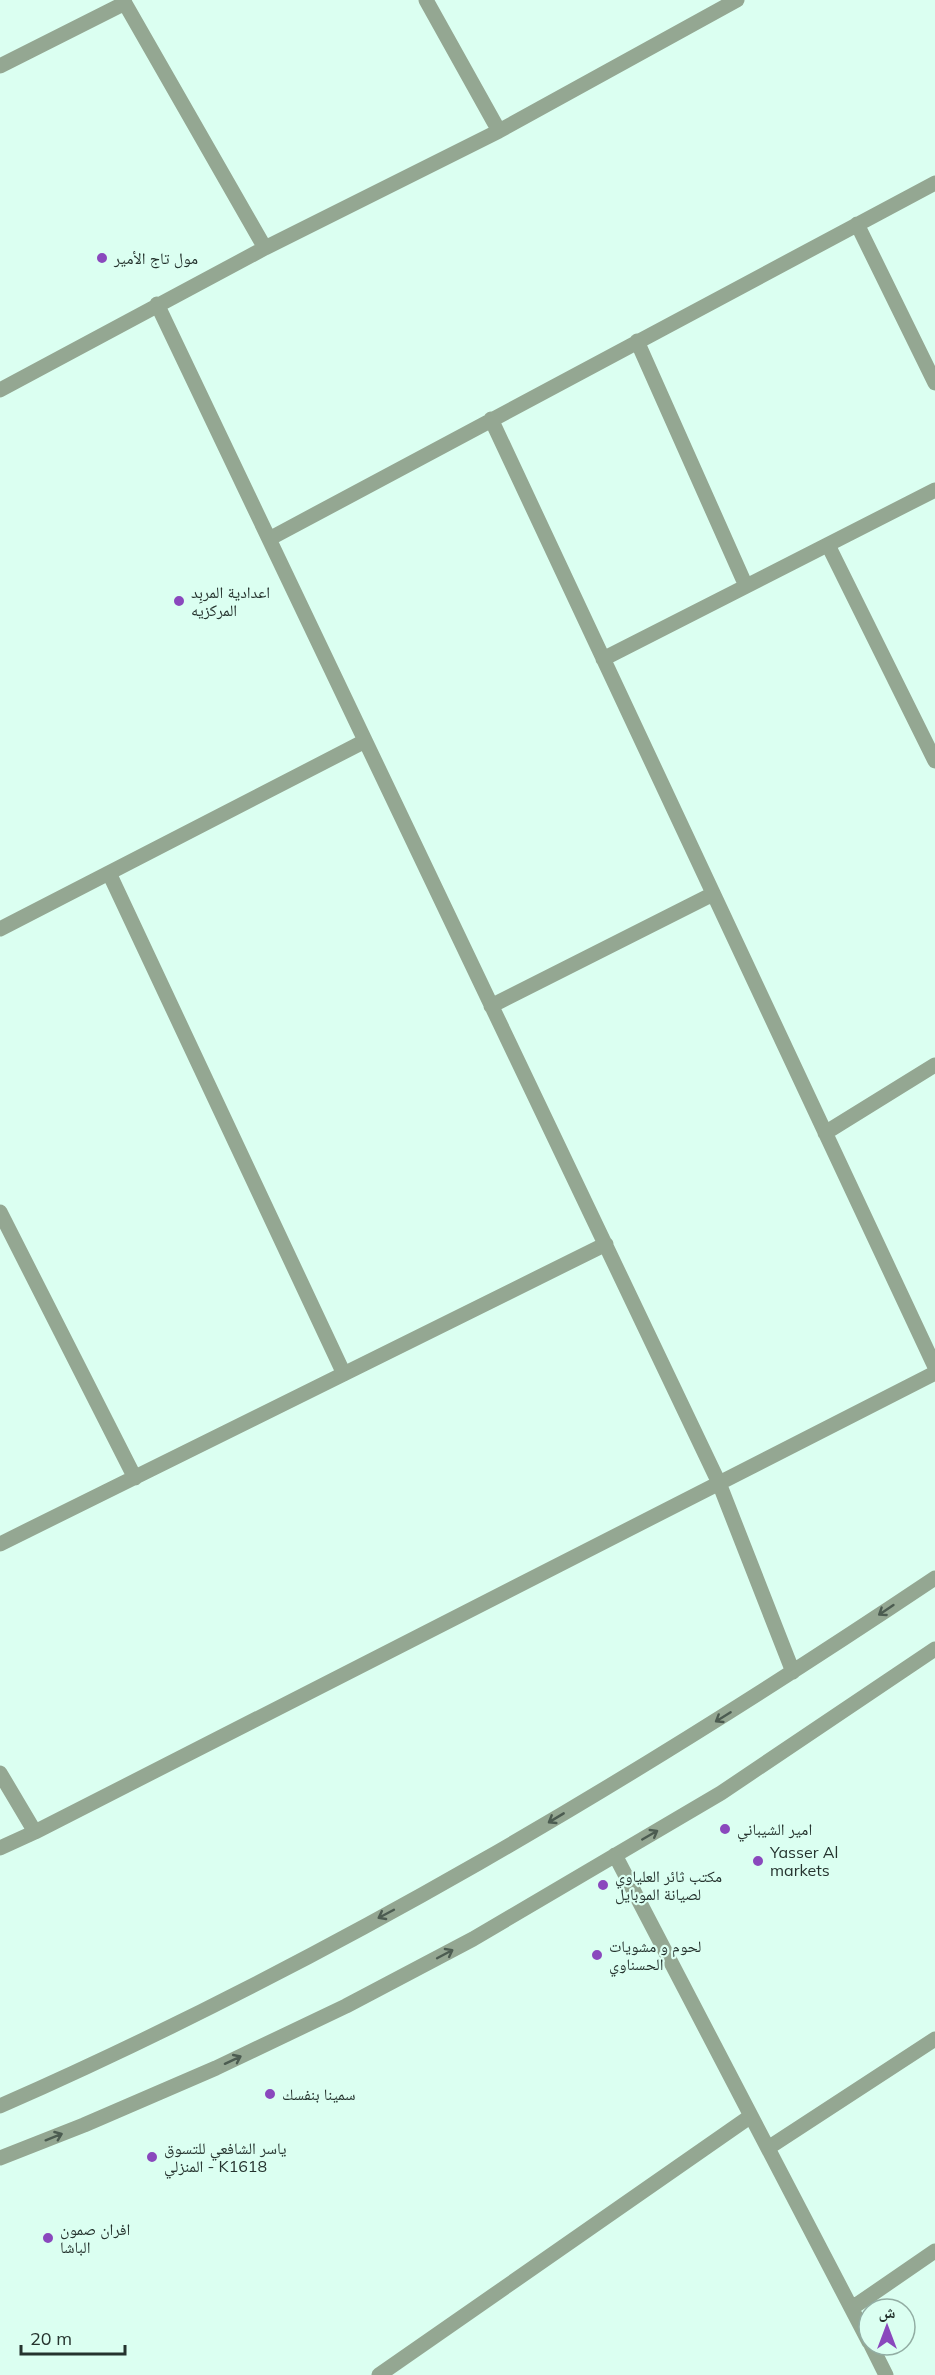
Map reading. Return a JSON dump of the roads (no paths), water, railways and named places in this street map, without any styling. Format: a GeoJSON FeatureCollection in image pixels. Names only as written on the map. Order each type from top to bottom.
{"type":"FeatureCollection","features":[{"type":"Feature","properties":{"kind":"street"},"geometry":{"type":"LineString","coordinates":[[426,0],[499,131]]}},
{"type":"Feature","properties":{"kind":"street"},"geometry":{"type":"LineString","coordinates":[[0,390],[157,304],[499,131],[737,0]]}},
{"type":"Feature","properties":{"kind":"street"},"geometry":{"type":"LineString","coordinates":[[0,66],[124,2],[265,248]]}},
{"type":"Feature","properties":{"kind":"street"},"geometry":{"type":"LineString","coordinates":[[269,539],[935,183]]}},
{"type":"Feature","properties":{"kind":"street"},"geometry":{"type":"LineString","coordinates":[[857,224],[935,383]]}},
{"type":"Feature","properties":{"kind":"street"},"geometry":{"type":"LineString","coordinates":[[157,304],[719,1483],[793,1672]]}},
{"type":"Feature","properties":{"kind":"street"},"geometry":{"type":"LineString","coordinates":[[637,341],[746,586]]}},
{"type":"Feature","properties":{"kind":"street"},"geometry":{"type":"LineString","coordinates":[[491,419],[935,1367]]}},
{"type":"Feature","properties":{"kind":"street"},"geometry":{"type":"LineString","coordinates":[[603,659],[935,490]]}},
{"type":"Feature","properties":{"kind":"street"},"geometry":{"type":"LineString","coordinates":[[828,545],[935,760]]}},
{"type":"Feature","properties":{"kind":"street"},"geometry":{"type":"LineString","coordinates":[[0,929],[365,741]]}},
{"type":"Feature","properties":{"kind":"street"},"geometry":{"type":"LineString","coordinates":[[109,873],[344,1374]]}},
{"type":"Feature","properties":{"kind":"street"},"geometry":{"type":"LineString","coordinates":[[491,1006],[713,894]]}},
{"type":"Feature","properties":{"kind":"street"},"geometry":{"type":"LineString","coordinates":[[825,1133],[935,1065]]}},
{"type":"Feature","properties":{"kind":"street"},"geometry":{"type":"LineString","coordinates":[[0,1212],[135,1478]]}},
{"type":"Feature","properties":{"kind":"street"},"geometry":{"type":"LineString","coordinates":[[0,1544],[606,1244]]}},
{"type":"Feature","properties":{"kind":"street"},"geometry":{"type":"LineString","coordinates":[[0,1848],[935,1373]]}},
{"type":"Feature","properties":{"kind":"street"},"geometry":{"type":"LineString","coordinates":[[0,2106],[177,2023],[428,1891],[612,1784],[793,1672],[935,1578]]}},
{"type":"Feature","properties":{"kind":"street"},"geometry":{"type":"LineString","coordinates":[[0,2158],[84,2125],[216,2068],[346,2006],[473,1939],[721,1793],[935,1649]]}},
{"type":"Feature","properties":{"kind":"street"},"geometry":{"type":"LineString","coordinates":[[0,1773],[35,1832]]}},
{"type":"Feature","properties":{"kind":"street"},"geometry":{"type":"LineString","coordinates":[[615,1855],[857,2318]]}},
{"type":"Feature","properties":{"kind":"street"},"geometry":{"type":"LineString","coordinates":[[768,2148],[935,2039]]}},
{"type":"Feature","properties":{"kind":"street"},"geometry":{"type":"LineString","coordinates":[[379,2375],[751,2116]]}},
{"type":"Feature","properties":{"kind":"street"},"geometry":{"type":"LineString","coordinates":[[852,2308],[935,2251]]}},
{"type":"Feature","properties":{"kind":"street"},"geometry":{"type":"LineString","coordinates":[[877,2357],[886,2375]]}},
{"type":"Feature","properties":{"kind":"place","name":"مول تاج الأمير"},"geometry":{"type":"Point","coordinates":[102,258]}},
{"type":"Feature","properties":{"kind":"place","name":"اعدادية المربِد المركزيه"},"geometry":{"type":"Point","coordinates":[179,601]}},
{"type":"Feature","properties":{"kind":"place","name":"امير الشيباني"},"geometry":{"type":"Point","coordinates":[725,1829]}},
{"type":"Feature","properties":{"kind":"place","name":"Yasser Al markets"},"geometry":{"type":"Point","coordinates":[758,1861]}},
{"type":"Feature","properties":{"kind":"place","name":"مكتب ثائر العلياوي لصيانة الموبايل"},"geometry":{"type":"Point","coordinates":[603,1885]}},
{"type":"Feature","properties":{"kind":"place","name":"لحوم و مشويات الحسناوي"},"geometry":{"type":"Point","coordinates":[597,1955]}},
{"type":"Feature","properties":{"kind":"place","name":"سمينا بنفسك"},"geometry":{"type":"Point","coordinates":[270,2094]}},
{"type":"Feature","properties":{"kind":"place","name":"ياسر الشافعي للتسوق المنزلي - K1618"},"geometry":{"type":"Point","coordinates":[152,2157]}},
{"type":"Feature","properties":{"kind":"place","name":"افران صمون الباشا"},"geometry":{"type":"Point","coordinates":[48,2238]}}]}
